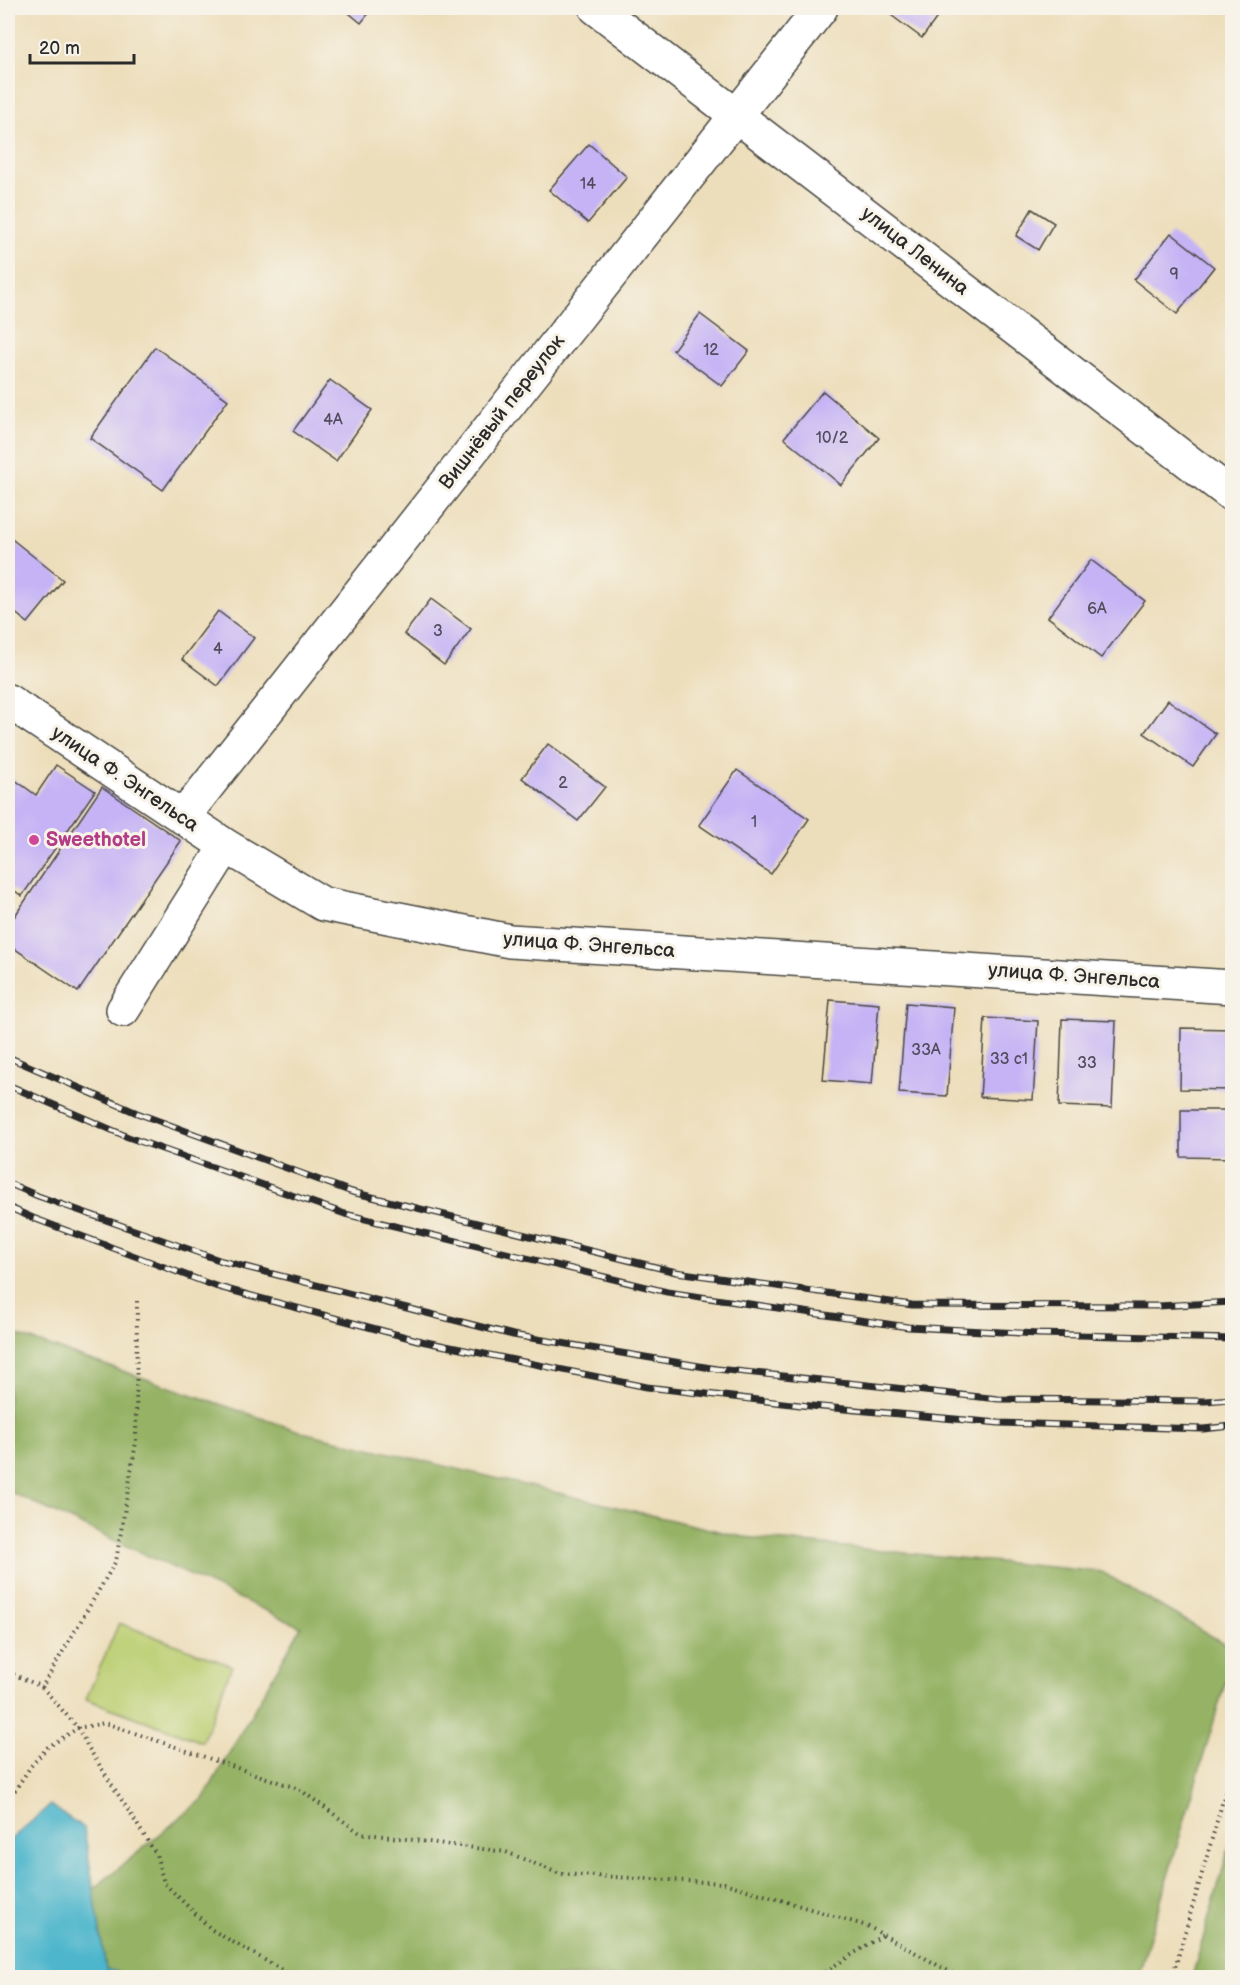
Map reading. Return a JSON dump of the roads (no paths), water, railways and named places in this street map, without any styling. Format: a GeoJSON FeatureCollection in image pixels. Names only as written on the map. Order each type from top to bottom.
{"type":"FeatureCollection","features":[{"type":"Feature","properties":{"kind":"street","name":"улица Ленина"},"geometry":{"type":"LineString","coordinates":[[596,8],[1233,495]]}},
{"type":"Feature","properties":{"kind":"street","name":"Вишнёвый переулок"},"geometry":{"type":"LineString","coordinates":[[183,817],[821,8]]}},
{"type":"Feature","properties":{"kind":"street","name":"улица Ф. Энгельса"},"geometry":{"type":"LineString","coordinates":[[8,701],[226,846],[322,904],[510,941],[1233,987]]}},
{"type":"Feature","properties":{"kind":"street"},"geometry":{"type":"LineString","coordinates":[[123,1010],[226,846]]}},
{"type":"Feature","properties":{"kind":"water"},"geometry":{"type":"Polygon","coordinates":[[[50,1805],[84,1828],[106,1969],[134,1977],[8,1977],[8,1842],[50,1805]]]}},
{"type":"Feature","properties":{"kind":"railway"},"geometry":{"type":"LineString","coordinates":[[8,1057],[137,1113],[352,1192],[676,1272],[912,1305],[1158,1306],[1232,1302]]}},
{"type":"Feature","properties":{"kind":"railway"},"geometry":{"type":"LineString","coordinates":[[8,1085],[128,1137],[345,1214],[667,1292],[908,1327],[1039,1334],[1232,1339]]}},
{"type":"Feature","properties":{"kind":"railway"},"geometry":{"type":"LineString","coordinates":[[8,1183],[38,1196],[222,1261],[513,1335],[717,1369],[999,1399],[1205,1401],[1232,1399]]}},
{"type":"Feature","properties":{"kind":"railway"},"geometry":{"type":"LineString","coordinates":[[8,1207],[215,1286],[421,1341],[647,1387],[800,1405],[999,1423],[1203,1429],[1232,1426]]}},
{"type":"Feature","properties":{"kind":"place","name":"Sweethotel"},"geometry":{"type":"Point","coordinates":[34,840]}}]}
